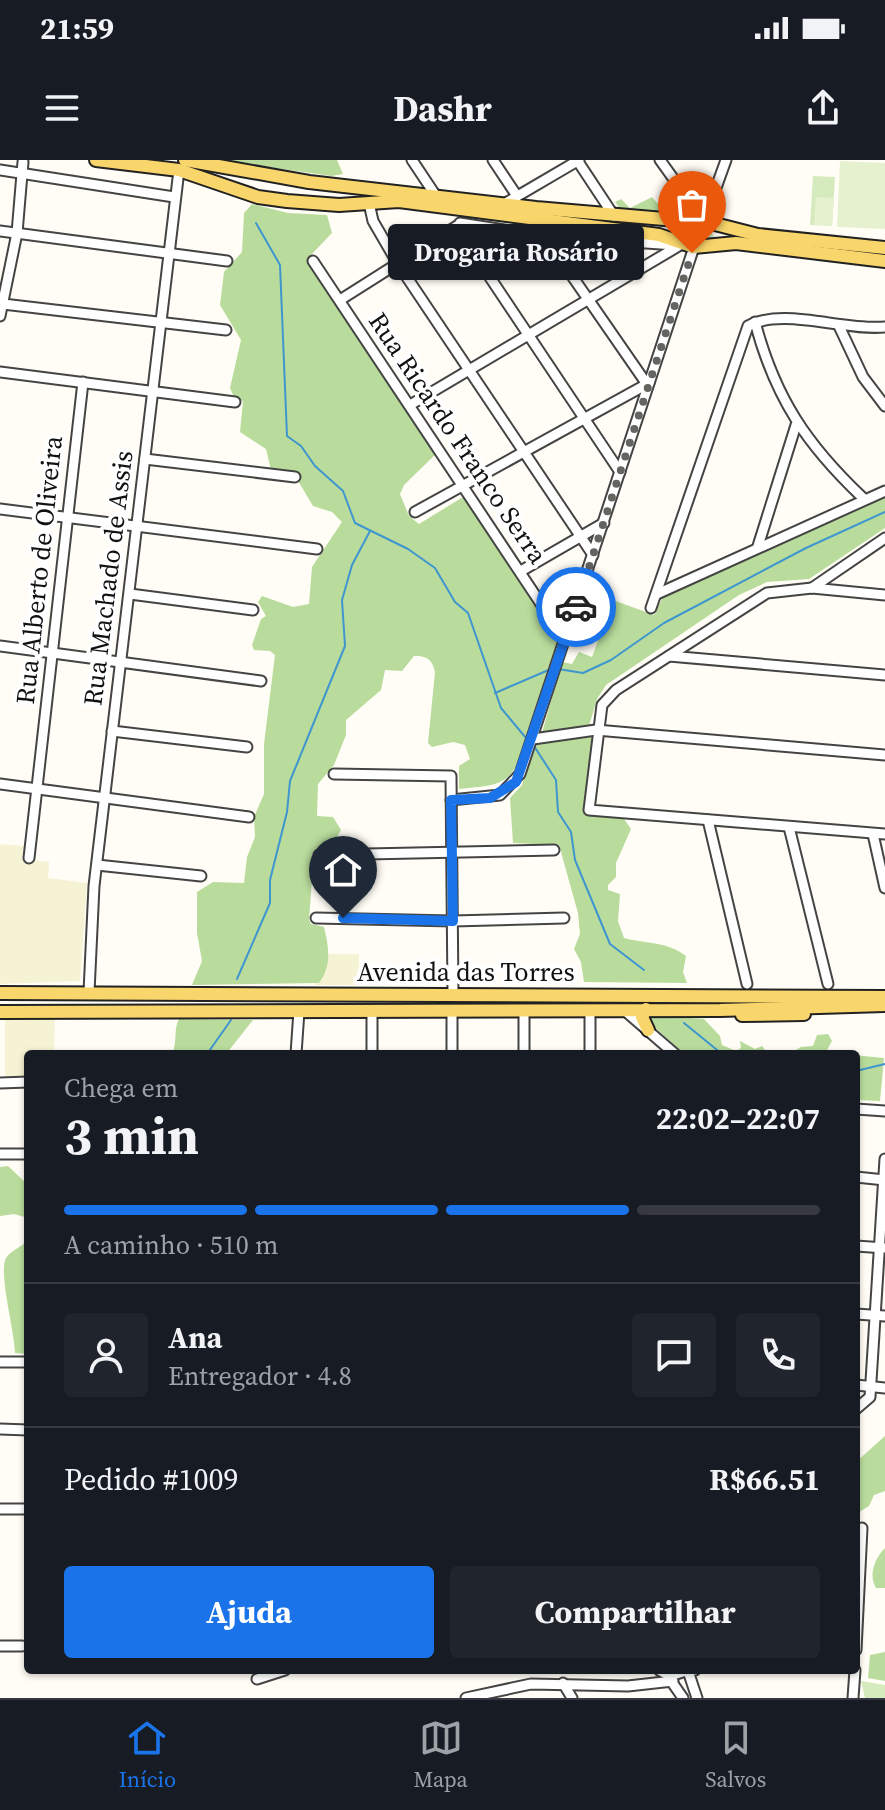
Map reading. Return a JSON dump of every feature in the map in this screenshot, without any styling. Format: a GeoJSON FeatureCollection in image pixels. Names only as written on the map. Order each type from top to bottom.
{"type":"FeatureCollection","features":[{"type":"Feature","properties":{"kind":"main road"},"geometry":{"type":"LineString","coordinates":[[96,160],[182,165],[504,204],[532,214],[681,244],[716,243],[885,261]]}},
{"type":"Feature","properties":{"kind":"main road"},"geometry":{"type":"LineString","coordinates":[[182,165],[258,197],[315,204],[399,201],[468,211],[711,223],[758,235],[885,248]]}},
{"type":"Feature","properties":{"kind":"main road"},"geometry":{"type":"LineString","coordinates":[[314,182],[320,192],[315,204]]}},
{"type":"Feature","properties":{"kind":"main road"},"geometry":{"type":"LineString","coordinates":[[681,244],[677,225],[688,222]]}},
{"type":"Feature","properties":{"kind":"main road"},"geometry":{"type":"LineString","coordinates":[[711,223],[718,233],[716,243]]}},
{"type":"Feature","properties":{"kind":"main road"},"geometry":{"type":"LineString","coordinates":[[650,993],[885,990]]}},
{"type":"Feature","properties":{"kind":"main road"},"geometry":{"type":"LineString","coordinates":[[89,992],[85,1003],[93,1012]]}},
{"type":"Feature","properties":{"kind":"main road","name":"Avenida das Torres"},"geometry":{"type":"LineString","coordinates":[[0,993],[650,993],[760,1002],[885,1005]]}},
{"type":"Feature","properties":{"kind":"main road"},"geometry":{"type":"LineString","coordinates":[[34,1012],[59,1006],[55,993]]}},
{"type":"Feature","properties":{"kind":"main road"},"geometry":{"type":"LineString","coordinates":[[477,1010],[504,1006],[505,999],[497,995]]}},
{"type":"Feature","properties":{"kind":"main road","name":"Avenida das Torres"},"geometry":{"type":"LineString","coordinates":[[0,1012],[720,1010],[760,1002],[885,997]]}},
{"type":"Feature","properties":{"kind":"main road"},"geometry":{"type":"LineString","coordinates":[[646,1009],[642,1017],[648,1030]]}},
{"type":"Feature","properties":{"kind":"main road"},"geometry":{"type":"LineString","coordinates":[[720,1010],[750,1016],[885,1011]]}},
{"type":"Feature","properties":{"kind":"street"},"geometry":{"type":"LineString","coordinates":[[412,160],[436,196]]}},
{"type":"Feature","properties":{"kind":"street"},"geometry":{"type":"LineString","coordinates":[[493,160],[587,299],[649,383]]}},
{"type":"Feature","properties":{"kind":"street"},"geometry":{"type":"LineString","coordinates":[[504,204],[578,160],[614,216]]}},
{"type":"Feature","properties":{"kind":"street"},"geometry":{"type":"LineString","coordinates":[[660,160],[693,206],[694,215],[688,222]]}},
{"type":"Feature","properties":{"kind":"street"},"geometry":{"type":"LineString","coordinates":[[711,223],[708,210],[726,160]]}},
{"type":"Feature","properties":{"kind":"street"},"geometry":{"type":"LineString","coordinates":[[0,316],[17,233],[23,162]]}},
{"type":"Feature","properties":{"kind":"street","name":"Rua Machado de Assis"},"geometry":{"type":"LineString","coordinates":[[89,992],[104,798],[130,594],[150,390],[174,197],[182,165]]}},
{"type":"Feature","properties":{"kind":"street"},"geometry":{"type":"LineString","coordinates":[[0,170],[174,197]]}},
{"type":"Feature","properties":{"kind":"street"},"geometry":{"type":"LineString","coordinates":[[369,203],[373,221],[398,264],[593,555]]}},
{"type":"Feature","properties":{"kind":"street"},"geometry":{"type":"LineString","coordinates":[[340,300],[459,226],[468,211]]}},
{"type":"Feature","properties":{"kind":"street"},"geometry":{"type":"LineString","coordinates":[[459,226],[544,236],[681,244]]}},
{"type":"Feature","properties":{"kind":"street"},"geometry":{"type":"LineString","coordinates":[[459,226],[527,335],[620,472]]}},
{"type":"Feature","properties":{"kind":"street"},"geometry":{"type":"LineString","coordinates":[[0,231],[227,261]]}},
{"type":"Feature","properties":{"kind":"street"},"geometry":{"type":"LineString","coordinates":[[410,405],[681,244]]}},
{"type":"Feature","properties":{"kind":"street"},"geometry":{"type":"LineString","coordinates":[[451,800],[500,795],[516,782],[528,753],[649,383],[681,244]]}},
{"type":"Feature","properties":{"kind":"street","name":"Rua Ricardo Franco Serra"},"geometry":{"type":"LineString","coordinates":[[313,261],[565,640]]}},
{"type":"Feature","properties":{"kind":"street"},"geometry":{"type":"LineString","coordinates":[[3,304],[226,330]]}},
{"type":"Feature","properties":{"kind":"street"},"geometry":{"type":"LineString","coordinates":[[651,608],[746,329],[755,322],[772,317],[839,326],[885,327]]}},
{"type":"Feature","properties":{"kind":"street"},"geometry":{"type":"LineString","coordinates":[[755,322],[775,382],[796,425],[863,498]]}},
{"type":"Feature","properties":{"kind":"street"},"geometry":{"type":"LineString","coordinates":[[839,326],[863,377],[885,406]]}},
{"type":"Feature","properties":{"kind":"street"},"geometry":{"type":"LineString","coordinates":[[0,372],[235,402]]}},
{"type":"Feature","properties":{"kind":"street","name":"Rua Alberto de Oliveira"},"geometry":{"type":"LineString","coordinates":[[29,858],[83,382]]}},
{"type":"Feature","properties":{"kind":"street"},"geometry":{"type":"LineString","coordinates":[[415,512],[649,383]]}},
{"type":"Feature","properties":{"kind":"street"},"geometry":{"type":"LineString","coordinates":[[758,546],[796,425]]}},
{"type":"Feature","properties":{"kind":"street"},"geometry":{"type":"LineString","coordinates":[[145,459],[295,477]]}},
{"type":"Feature","properties":{"kind":"street"},"geometry":{"type":"LineString","coordinates":[[657,594],[863,498],[885,491]]}},
{"type":"Feature","properties":{"kind":"street"},"geometry":{"type":"LineString","coordinates":[[0,509],[317,549]]}},
{"type":"Feature","properties":{"kind":"street"},"geometry":{"type":"LineString","coordinates":[[521,571],[604,523]]}},
{"type":"Feature","properties":{"kind":"street"},"geometry":{"type":"LineString","coordinates":[[812,588],[885,538]]}},
{"type":"Feature","properties":{"kind":"street"},"geometry":{"type":"LineString","coordinates":[[885,595],[812,588],[784,590],[758,597],[616,690],[602,705],[596,730],[589,810],[885,834]]}},
{"type":"Feature","properties":{"kind":"street"},"geometry":{"type":"LineString","coordinates":[[130,594],[253,610]]}},
{"type":"Feature","properties":{"kind":"street"},"geometry":{"type":"LineString","coordinates":[[0,646],[261,681]]}},
{"type":"Feature","properties":{"kind":"street"},"geometry":{"type":"LineString","coordinates":[[668,656],[885,675]]}},
{"type":"Feature","properties":{"kind":"street"},"geometry":{"type":"LineString","coordinates":[[532,740],[596,730],[885,755]]}},
{"type":"Feature","properties":{"kind":"street"},"geometry":{"type":"LineString","coordinates":[[112,731],[247,747]]}},
{"type":"Feature","properties":{"kind":"street"},"geometry":{"type":"LineString","coordinates":[[334,774],[451,776],[453,995]]}},
{"type":"Feature","properties":{"kind":"street"},"geometry":{"type":"LineString","coordinates":[[0,784],[249,817]]}},
{"type":"Feature","properties":{"kind":"street"},"geometry":{"type":"LineString","coordinates":[[708,820],[747,984]]}},
{"type":"Feature","properties":{"kind":"street"},"geometry":{"type":"LineString","coordinates":[[789,827],[828,984]]}},
{"type":"Feature","properties":{"kind":"street"},"geometry":{"type":"LineString","coordinates":[[873,834],[885,888]]}},
{"type":"Feature","properties":{"kind":"street"},"geometry":{"type":"LineString","coordinates":[[319,855],[554,850]]}},
{"type":"Feature","properties":{"kind":"street"},"geometry":{"type":"LineString","coordinates":[[97,865],[201,876]]}},
{"type":"Feature","properties":{"kind":"street"},"geometry":{"type":"LineString","coordinates":[[316,918],[453,921],[564,918]]}},
{"type":"Feature","properties":{"kind":"street"},"geometry":{"type":"LineString","coordinates":[[452,1010],[452,1050]]}},
{"type":"Feature","properties":{"kind":"street"},"geometry":{"type":"LineString","coordinates":[[524,1010],[524,1050]]}},
{"type":"Feature","properties":{"kind":"street"},"geometry":{"type":"LineString","coordinates":[[590,1010],[590,1050]]}},
{"type":"Feature","properties":{"kind":"street"},"geometry":{"type":"LineString","coordinates":[[624,1010],[670,1050]]}},
{"type":"Feature","properties":{"kind":"street"},"geometry":{"type":"LineString","coordinates":[[296,1050],[299,1011]]}},
{"type":"Feature","properties":{"kind":"street"},"geometry":{"type":"LineString","coordinates":[[372,1011],[372,1050]]}},
{"type":"Feature","properties":{"kind":"street"},"geometry":{"type":"LineString","coordinates":[[658,1039],[658,1050]]}},
{"type":"Feature","properties":{"kind":"street"},"geometry":{"type":"LineString","coordinates":[[0,1083],[24,1082]]}},
{"type":"Feature","properties":{"kind":"street"},"geometry":{"type":"LineString","coordinates":[[860,1109],[885,1111]]}},
{"type":"Feature","properties":{"kind":"street"},"geometry":{"type":"LineString","coordinates":[[0,1154],[24,1154]]}},
{"type":"Feature","properties":{"kind":"street"},"geometry":{"type":"LineString","coordinates":[[860,1404],[870,1392],[880,1316],[885,1159]]}},
{"type":"Feature","properties":{"kind":"street"},"geometry":{"type":"LineString","coordinates":[[860,1177],[884,1180]]}},
{"type":"Feature","properties":{"kind":"street"},"geometry":{"type":"LineString","coordinates":[[860,1246],[882,1248]]}},
{"type":"Feature","properties":{"kind":"street"},"geometry":{"type":"LineString","coordinates":[[860,1314],[880,1316]]}},
{"type":"Feature","properties":{"kind":"street"},"geometry":{"type":"LineString","coordinates":[[0,1362],[24,1362]]}},
{"type":"Feature","properties":{"kind":"street"},"geometry":{"type":"LineString","coordinates":[[860,1387],[870,1392],[885,1388]]}},
{"type":"Feature","properties":{"kind":"street"},"geometry":{"type":"LineString","coordinates":[[0,1429],[24,1430]]}},
{"type":"Feature","properties":{"kind":"street"},"geometry":{"type":"LineString","coordinates":[[0,1509],[24,1509]]}},
{"type":"Feature","properties":{"kind":"street"},"geometry":{"type":"LineString","coordinates":[[0,1646],[22,1646]]}},
{"type":"Feature","properties":{"kind":"street"},"geometry":{"type":"LineString","coordinates":[[257,1679],[273,1674]]}},
{"type":"Feature","properties":{"kind":"street"},"geometry":{"type":"LineString","coordinates":[[646,1684],[664,1674]]}},
{"type":"Feature","properties":{"kind":"street"},"geometry":{"type":"LineString","coordinates":[[466,1698],[507,1687],[563,1683],[611,1686],[646,1684],[664,1674]]}},
{"type":"Feature","properties":{"kind":"street"},"geometry":{"type":"LineString","coordinates":[[664,1674],[683,1698]]}},
{"type":"Feature","properties":{"kind":"street"},"geometry":{"type":"LineString","coordinates":[[691,1674],[697,1698]]}},
{"type":"Feature","properties":{"kind":"street"},"geometry":{"type":"LineString","coordinates":[[853,1698],[855,1674]]}},
{"type":"Feature","properties":{"kind":"street"},"geometry":{"type":"LineString","coordinates":[[563,1683],[572,1698]]}},
{"type":"Feature","properties":{"kind":"street"},"geometry":{"type":"LineString","coordinates":[[572,1698],[580,1683]]}},
{"type":"Feature","properties":{"kind":"street"},"geometry":{"type":"LineString","coordinates":[[597,1685],[603,1698]]}},
{"type":"Feature","properties":{"kind":"street"},"geometry":{"type":"LineString","coordinates":[[603,1698],[611,1686]]}},
{"type":"Feature","properties":{"kind":"shaded area"},"geometry":{"type":"Polygon","coordinates":[[[0,844],[24,846],[22,859],[49,862],[48,878],[87,883],[80,981],[0,984],[0,844]]]}},
{"type":"Feature","properties":{"kind":"shaded area"},"geometry":{"type":"Polygon","coordinates":[[[315,954],[359,954],[359,985],[315,985],[315,954]]]}},
{"type":"Feature","properties":{"kind":"shaded area"},"geometry":{"type":"Polygon","coordinates":[[[55,1018],[54,1050],[24,1050],[24,1078],[5,1078],[5,1019],[55,1018]]]}},
{"type":"Feature","properties":{"kind":"green space"},"geometry":{"type":"Polygon","coordinates":[[[221,160],[337,160],[343,174],[331,176],[221,160]]]}},
{"type":"Feature","properties":{"kind":"green space"},"geometry":{"type":"Polygon","coordinates":[[[840,161],[885,163],[885,229],[837,227],[840,161]]]}},
{"type":"Feature","properties":{"kind":"green space"},"geometry":{"type":"Polygon","coordinates":[[[813,176],[835,177],[832,226],[810,225],[813,176]]]}},
{"type":"Feature","properties":{"kind":"green space"},"geometry":{"type":"Polygon","coordinates":[[[652,197],[657,203],[668,198],[675,205],[681,201],[688,211],[683,218],[621,210],[615,202],[621,199],[630,208],[652,197]]]}},
{"type":"Feature","properties":{"kind":"green space"},"geometry":{"type":"Polygon","coordinates":[[[816,197],[834,198],[832,226],[814,225],[816,197]]]}},
{"type":"Feature","properties":{"kind":"green space"},"geometry":{"type":"Polygon","coordinates":[[[252,204],[288,213],[327,215],[332,233],[311,255],[308,264],[437,453],[404,485],[400,494],[409,516],[419,524],[463,497],[559,640],[523,754],[505,779],[490,785],[459,789],[459,766],[470,759],[465,745],[453,742],[432,747],[428,743],[435,672],[430,661],[414,656],[402,671],[385,670],[381,690],[346,720],[346,735],[334,765],[318,784],[317,816],[333,817],[341,830],[333,843],[314,852],[309,920],[311,924],[324,927],[328,956],[323,977],[319,983],[192,985],[202,961],[197,933],[197,892],[213,882],[244,883],[247,857],[255,837],[254,817],[264,794],[264,744],[275,655],[270,651],[254,650],[252,645],[261,619],[266,616],[258,602],[262,596],[293,607],[309,604],[312,567],[342,522],[332,512],[313,506],[294,474],[271,470],[266,449],[240,432],[243,401],[234,397],[230,388],[241,340],[220,305],[224,272],[242,252],[244,213],[252,204]]]}},
{"type":"Feature","properties":{"kind":"green space"},"geometry":{"type":"Polygon","coordinates":[[[685,227],[711,231],[714,238],[694,243],[679,238],[679,232],[685,227]]]}},
{"type":"Feature","properties":{"kind":"green space"},"geometry":{"type":"Polygon","coordinates":[[[885,494],[885,528],[809,579],[767,582],[739,595],[606,685],[597,699],[589,726],[542,733],[562,662],[572,664],[579,652],[592,657],[613,600],[654,615],[664,595],[885,494]]]}},
{"type":"Feature","properties":{"kind":"green space"},"geometry":{"type":"Polygon","coordinates":[[[593,735],[585,814],[624,819],[631,829],[616,863],[616,877],[608,885],[608,890],[620,894],[618,921],[624,938],[664,945],[686,956],[683,972],[687,983],[584,982],[581,962],[574,949],[580,934],[578,913],[559,845],[513,843],[510,798],[522,785],[536,742],[593,735]]]}},
{"type":"Feature","properties":{"kind":"green space"},"geometry":{"type":"Polygon","coordinates":[[[647,1015],[704,1019],[720,1036],[722,1045],[734,1050],[680,1050],[645,1019],[647,1015]]]}},
{"type":"Feature","properties":{"kind":"green space"},"geometry":{"type":"Polygon","coordinates":[[[179,1019],[253,1020],[229,1050],[173,1050],[179,1019]]]}},
{"type":"Feature","properties":{"kind":"green space"},"geometry":{"type":"Polygon","coordinates":[[[828,1034],[832,1041],[827,1050],[796,1050],[813,1046],[817,1035],[828,1034]]]}},
{"type":"Feature","properties":{"kind":"green space"},"geometry":{"type":"Polygon","coordinates":[[[740,1041],[755,1049],[762,1046],[765,1050],[738,1050],[741,1048],[740,1041]]]}},
{"type":"Feature","properties":{"kind":"green space"},"geometry":{"type":"Polygon","coordinates":[[[860,1055],[884,1058],[880,1101],[860,1100],[860,1055]]]}},
{"type":"Feature","properties":{"kind":"green space"},"geometry":{"type":"Polygon","coordinates":[[[8,1166],[24,1181],[24,1217],[14,1214],[0,1216],[0,1167],[8,1166]]]}},
{"type":"Feature","properties":{"kind":"green space"},"geometry":{"type":"Polygon","coordinates":[[[24,1243],[24,1354],[15,1353],[4,1269],[7,1257],[24,1243]]]}},
{"type":"Feature","properties":{"kind":"green space"},"geometry":{"type":"Polygon","coordinates":[[[885,1436],[885,1491],[874,1495],[869,1506],[860,1512],[860,1458],[885,1436]]]}},
{"type":"Feature","properties":{"kind":"green space"},"geometry":{"type":"Polygon","coordinates":[[[885,1548],[885,1588],[876,1588],[874,1567],[885,1548]]]}},
{"type":"Feature","properties":{"kind":"green space"},"geometry":{"type":"Polygon","coordinates":[[[885,1652],[885,1681],[868,1678],[870,1655],[885,1652]]]}},
{"type":"Feature","properties":{"kind":"green space"},"geometry":{"type":"Polygon","coordinates":[[[861,1681],[885,1685],[885,1698],[865,1698],[861,1681]]]}},
{"type":"Feature","properties":{"kind":"waterway"},"geometry":{"type":"LineString","coordinates":[[256,223],[280,265],[287,436],[301,446],[315,466],[343,491],[355,523],[408,549],[435,568],[455,602],[468,613],[501,708],[526,738]]}},
{"type":"Feature","properties":{"kind":"waterway"},"geometry":{"type":"LineString","coordinates":[[558,669],[583,673],[611,660],[664,623],[806,548],[885,512]]}},
{"type":"Feature","properties":{"kind":"waterway"},"geometry":{"type":"LineString","coordinates":[[237,979],[270,903],[270,880],[287,812],[290,781],[345,646],[342,600],[352,565],[370,531]]}},
{"type":"Feature","properties":{"kind":"waterway"},"geometry":{"type":"LineString","coordinates":[[495,693],[551,669]]}},
{"type":"Feature","properties":{"kind":"waterway"},"geometry":{"type":"LineString","coordinates":[[534,746],[556,780],[558,812],[571,832],[575,860],[610,944],[644,970]]}},
{"type":"Feature","properties":{"kind":"waterway"},"geometry":{"type":"LineString","coordinates":[[210,1050],[231,1020]]}},
{"type":"Feature","properties":{"kind":"waterway"},"geometry":{"type":"LineString","coordinates":[[684,1023],[717,1050]]}},
{"type":"Feature","properties":{"kind":"waterway"},"geometry":{"type":"LineString","coordinates":[[860,1070],[885,1064]]}},
{"type":"Feature","properties":{"kind":"way so far"},"geometry":{"type":"LineString","coordinates":[[576,607],[692,253]]}},
{"type":"Feature","properties":{"kind":"place","name":"Drogaria Rosário"},"geometry":{"type":"Point","coordinates":[692,253]}},
{"type":"Feature","properties":{"kind":"route"},"geometry":{"type":"LineString","coordinates":[[343,918],[453,921],[451,800],[490,798],[500,795],[516,782],[554,680],[576,607]]}}]}
